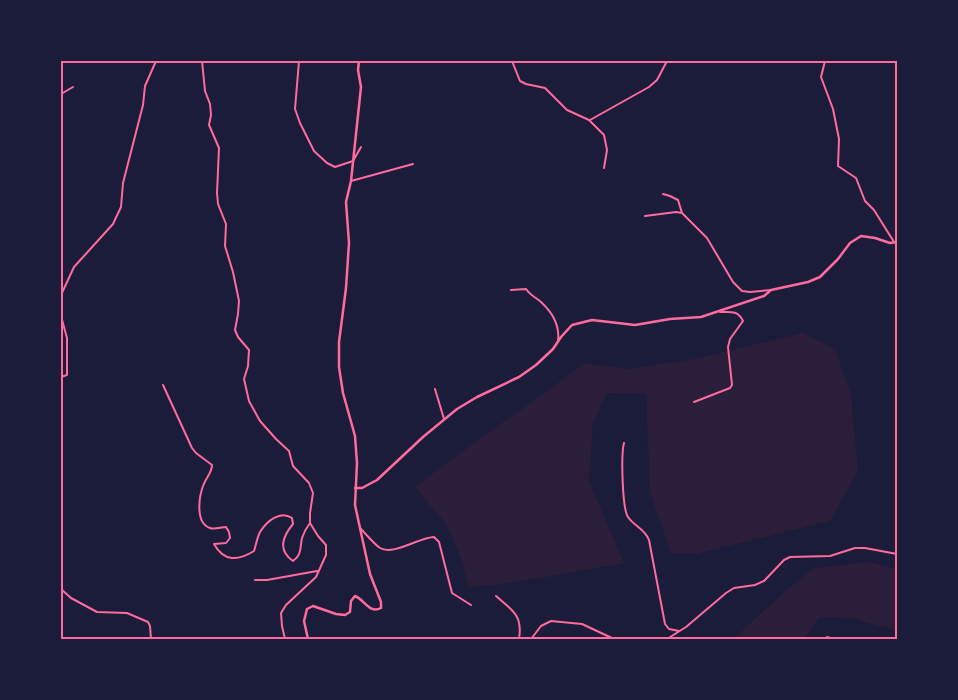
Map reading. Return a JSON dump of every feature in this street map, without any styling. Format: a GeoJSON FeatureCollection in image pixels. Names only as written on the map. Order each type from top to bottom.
{"type":"FeatureCollection","features":[{"type":"Feature","properties":{"kind":"street"},"geometry":{"type":"LineString","coordinates":[[61,295],[74,267],[112,224],[121,207],[123,183],[143,105],[144,86],[156,61]]}},
{"type":"Feature","properties":{"kind":"street"},"geometry":{"type":"LineString","coordinates":[[202,61],[205,91],[210,109],[209,125],[219,148],[216,193],[226,224],[225,246],[239,301],[235,330],[238,337],[249,350],[248,366],[244,379],[245,388],[260,421],[289,450],[293,466],[309,483],[314,493],[310,522],[326,545],[326,555],[317,571],[316,577],[286,605],[281,613],[286,639]]}},
{"type":"Feature","properties":{"kind":"street"},"geometry":{"type":"LineString","coordinates":[[299,61],[295,109],[314,151],[327,163],[335,167],[353,161],[361,147]]}},
{"type":"Feature","properties":{"kind":"street"},"geometry":{"type":"LineString","coordinates":[[308,639],[304,620],[307,609],[313,606],[345,615],[350,612],[351,601],[355,596],[360,598],[370,609],[376,610],[381,608],[381,602],[370,574],[355,505],[357,463],[355,436],[343,393],[339,358],[349,242],[346,202],[351,181],[361,87],[358,70],[359,61]]}},
{"type":"Feature","properties":{"kind":"street"},"geometry":{"type":"LineString","coordinates":[[512,61],[520,81],[545,88],[567,110],[589,120],[604,135],[607,150],[604,168]]}},
{"type":"Feature","properties":{"kind":"street"},"geometry":{"type":"LineString","coordinates":[[589,120],[649,87],[658,80],[667,61]]}},
{"type":"Feature","properties":{"kind":"street"},"geometry":{"type":"LineString","coordinates":[[825,61],[821,77],[833,110],[839,139],[838,166],[856,178],[865,201],[874,210],[895,242]]}},
{"type":"Feature","properties":{"kind":"street"},"geometry":{"type":"LineString","coordinates":[[61,94],[73,87]]}},
{"type":"Feature","properties":{"kind":"street"},"geometry":{"type":"LineString","coordinates":[[351,181],[413,164]]}},
{"type":"Feature","properties":{"kind":"street"},"geometry":{"type":"LineString","coordinates":[[663,194],[678,200],[682,214]]}},
{"type":"Feature","properties":{"kind":"street"},"geometry":{"type":"LineString","coordinates":[[645,216],[676,212],[682,214],[707,238],[733,282],[742,291],[750,292],[771,290],[808,282],[820,277],[838,259],[850,243],[861,236],[895,242]]}},
{"type":"Feature","properties":{"kind":"street"},"geometry":{"type":"LineString","coordinates":[[511,290],[526,289],[540,301],[558,326],[558,344]]}},
{"type":"Feature","properties":{"kind":"street"},"geometry":{"type":"LineString","coordinates":[[355,488],[370,485],[377,480],[444,419],[477,397],[519,377],[542,360],[558,344],[561,337],[572,325],[585,321],[636,325],[670,319],[701,317],[764,296],[771,290]]}},
{"type":"Feature","properties":{"kind":"street"},"geometry":{"type":"LineString","coordinates":[[694,402],[730,388],[732,385],[728,347],[730,339],[743,321],[739,314],[734,312],[718,312]]}},
{"type":"Feature","properties":{"kind":"street"},"geometry":{"type":"LineString","coordinates":[[61,316],[67,348],[67,375],[64,378],[61,377]]}},
{"type":"Feature","properties":{"kind":"street"},"geometry":{"type":"LineString","coordinates":[[163,385],[192,448],[212,464],[212,471],[202,487],[200,512],[208,528],[226,527],[229,532],[230,538],[226,543],[214,544],[221,554],[232,558],[254,551],[259,534],[266,524],[281,514],[287,514],[292,518],[293,524],[285,534],[283,541],[288,558],[293,561],[298,558],[303,534],[310,522]]}},
{"type":"Feature","properties":{"kind":"street"},"geometry":{"type":"LineString","coordinates":[[435,389],[444,419]]}},
{"type":"Feature","properties":{"kind":"street"},"geometry":{"type":"LineString","coordinates":[[624,443],[622,450],[624,462],[622,480],[626,514],[630,520],[647,534],[665,624],[669,629],[679,631]]}},
{"type":"Feature","properties":{"kind":"street"},"geometry":{"type":"LineString","coordinates":[[360,528],[384,550],[413,543],[427,537],[434,537],[439,542],[452,593],[471,605]]}},
{"type":"Feature","properties":{"kind":"street"},"geometry":{"type":"LineString","coordinates":[[667,639],[726,592],[734,588],[755,585],[764,581],[784,560],[790,557],[830,556],[855,548],[897,554]]}},
{"type":"Feature","properties":{"kind":"street"},"geometry":{"type":"LineString","coordinates":[[255,580],[267,580],[317,571]]}},
{"type":"Feature","properties":{"kind":"street"},"geometry":{"type":"LineString","coordinates":[[61,589],[71,598],[98,612],[127,612],[148,622],[151,639]]}},
{"type":"Feature","properties":{"kind":"street"},"geometry":{"type":"LineString","coordinates":[[496,596],[520,620],[519,639]]}},
{"type":"Feature","properties":{"kind":"street"},"geometry":{"type":"LineString","coordinates":[[532,639],[541,626],[551,621],[582,624],[614,639]]}},
{"type":"Feature","properties":{"kind":"street"},"geometry":{"type":"LineString","coordinates":[[826,637],[833,639]]}},
{"type":"Feature","properties":{"kind":"shaded area"},"geometry":{"type":"Polygon","coordinates":[[[803,333],[835,349],[851,395],[858,471],[830,521],[696,554],[671,553],[650,492],[646,394],[607,393],[593,422],[589,481],[624,563],[535,579],[469,588],[461,559],[446,524],[415,487],[585,363],[628,369],[694,359],[803,333]]]}},
{"type":"Feature","properties":{"kind":"shaded area"},"geometry":{"type":"Polygon","coordinates":[[[869,562],[897,569],[897,631],[855,619],[820,617],[804,639],[733,639],[783,593],[814,568],[869,562]]]}}]}
